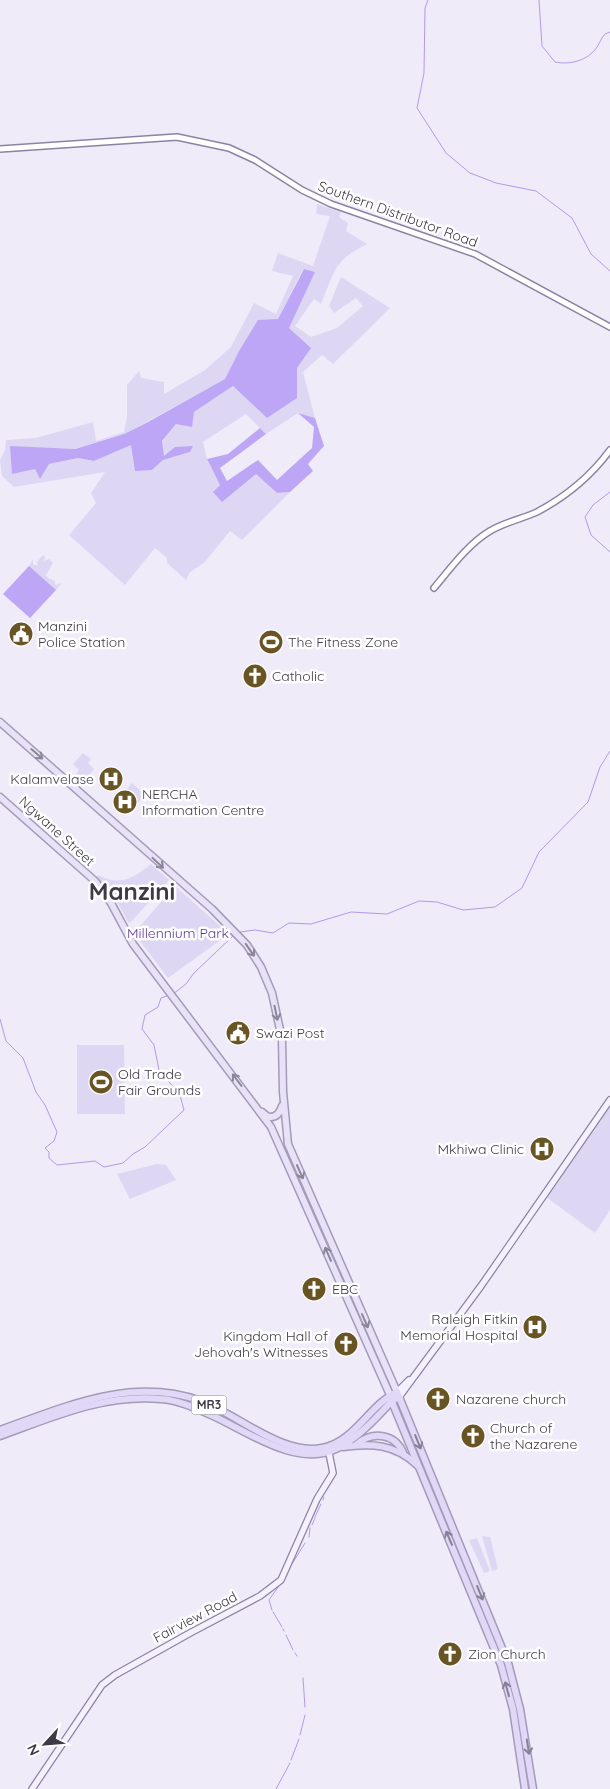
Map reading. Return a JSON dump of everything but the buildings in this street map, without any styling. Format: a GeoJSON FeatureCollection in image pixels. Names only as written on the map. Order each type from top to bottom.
{"type":"FeatureCollection","features":[{"type":"Feature","properties":{"kind":"highway","name":"MR3"},"geometry":{"type":"LineString","coordinates":[[0,1430],[90,1398],[118,1393],[160,1392],[202,1402],[290,1445],[328,1449],[348,1435],[391,1398],[398,1395]]}},
{"type":"Feature","properties":{"kind":"highway"},"geometry":{"type":"LineString","coordinates":[[398,1395],[508,1663],[528,1747],[533,1789]]}},
{"type":"Feature","properties":{"kind":"highway","name":"MR3"},"geometry":{"type":"LineString","coordinates":[[0,1436],[104,1400],[160,1398],[197,1409],[286,1450],[314,1454],[339,1447],[371,1423],[391,1398]]}},
{"type":"Feature","properties":{"kind":"highway"},"geometry":{"type":"LineString","coordinates":[[391,1398],[501,1665],[514,1718],[525,1789]]}},
{"type":"Feature","properties":{"kind":"highway"},"geometry":{"type":"LineString","coordinates":[[339,1447],[372,1444],[386,1446],[404,1455],[420,1469]]}},
{"type":"Feature","properties":{"kind":"main road"},"geometry":{"type":"LineString","coordinates":[[0,722],[212,910],[247,945],[261,967],[272,993],[282,1039],[282,1107],[279,1113],[274,1116],[264,1115],[254,1103]]}},
{"type":"Feature","properties":{"kind":"main road","name":"Ngwane Street"},"geometry":{"type":"LineString","coordinates":[[0,798],[95,881],[111,903],[133,944],[254,1103]]}},
{"type":"Feature","properties":{"kind":"main road"},"geometry":{"type":"LineString","coordinates":[[282,1092],[288,1144],[398,1395],[481,1286],[610,1100]]}},
{"type":"Feature","properties":{"kind":"main road"},"geometry":{"type":"LineString","coordinates":[[254,1103],[283,1150],[391,1398]]}},
{"type":"Feature","properties":{"kind":"main road","name":"Fairview Road"},"geometry":{"type":"LineString","coordinates":[[32,1789],[102,1685],[168,1646],[260,1596],[282,1580],[317,1499],[333,1473],[328,1449]]}},
{"type":"Feature","properties":{"kind":"street","name":"Southern Distributor Road"},"geometry":{"type":"LineString","coordinates":[[0,149],[25,149],[177,137],[229,148],[255,160],[302,190],[331,204],[475,254],[610,327]]}},
{"type":"Feature","properties":{"kind":"street"},"geometry":{"type":"LineString","coordinates":[[434,588],[467,551],[489,532],[536,512],[561,497],[584,480],[610,450]]}},
{"type":"Feature","properties":{"kind":"green space"},"geometry":{"type":"Polygon","coordinates":[[[317,204],[341,212],[339,217],[348,223],[346,231],[367,244],[347,256],[341,262],[336,268],[321,304],[314,299],[295,326],[311,337],[337,328],[363,306],[356,298],[334,313],[329,306],[341,277],[390,308],[333,364],[322,355],[303,372],[315,418],[298,413],[266,434],[246,414],[203,442],[207,459],[220,485],[256,474],[277,493],[290,492],[242,540],[230,531],[204,563],[190,572],[186,580],[167,563],[167,558],[155,548],[125,585],[69,535],[96,503],[91,493],[105,472],[14,487],[2,476],[0,460],[5,450],[6,440],[36,438],[93,422],[96,441],[124,432],[127,417],[127,385],[139,371],[141,378],[164,382],[164,394],[205,370],[231,347],[254,303],[276,314],[293,276],[272,271],[278,253],[313,266],[330,216],[316,214],[317,204]],[[303,269],[278,319],[239,351],[226,379],[124,434],[74,449],[11,447],[35,469],[40,479],[49,464],[78,458],[94,461],[131,444],[152,470],[163,460],[190,452],[164,457],[162,442],[176,424],[233,386],[267,418],[296,398],[297,368],[289,328],[303,269]]]}},
{"type":"Feature","properties":{"kind":"green space"},"geometry":{"type":"Polygon","coordinates":[[[43,555],[45,557],[44,561],[49,559],[53,563],[46,575],[48,578],[55,581],[55,585],[62,583],[56,590],[29,566],[33,559],[33,565],[38,565],[37,562],[43,555]]]}},
{"type":"Feature","properties":{"kind":"green space"},"geometry":{"type":"Polygon","coordinates":[[[83,753],[91,759],[88,763],[94,769],[81,785],[73,778],[79,770],[73,764],[83,753]]]}},
{"type":"Feature","properties":{"kind":"green space"},"geometry":{"type":"Polygon","coordinates":[[[132,783],[145,795],[137,804],[124,792],[132,783]]]}},
{"type":"Feature","properties":{"kind":"green space"},"geometry":{"type":"Polygon","coordinates":[[[151,864],[169,880],[130,923],[116,900],[96,878],[98,875],[113,880],[126,879],[133,877],[151,864]]]}},
{"type":"Feature","properties":{"kind":"green space","name":"Millennium Park"},"geometry":{"type":"Polygon","coordinates":[[[175,886],[229,934],[168,978],[134,933],[175,886]]]}},
{"type":"Feature","properties":{"kind":"green space","name":"Old Trade Fair Grounds"},"geometry":{"type":"Polygon","coordinates":[[[77,1045],[124,1045],[125,1114],[77,1114],[77,1045]]]}},
{"type":"Feature","properties":{"kind":"green space"},"geometry":{"type":"Polygon","coordinates":[[[610,1107],[610,1210],[595,1233],[546,1197],[610,1107]]]}},
{"type":"Feature","properties":{"kind":"green space"},"geometry":{"type":"Polygon","coordinates":[[[157,1164],[166,1165],[176,1180],[130,1199],[117,1174],[157,1164]]]}},
{"type":"Feature","properties":{"kind":"green space"},"geometry":{"type":"Polygon","coordinates":[[[482,1536],[490,1537],[498,1569],[492,1571],[482,1536]]]}},
{"type":"Feature","properties":{"kind":"green space"},"geometry":{"type":"Polygon","coordinates":[[[477,1538],[490,1571],[484,1573],[469,1540],[477,1538]]]}},
{"type":"Feature","properties":{"kind":"shaded area"},"geometry":{"type":"Polygon","coordinates":[[[304,269],[315,272],[289,328],[311,348],[297,368],[297,398],[267,418],[233,386],[194,412],[192,427],[176,424],[162,441],[164,456],[175,447],[193,446],[190,452],[163,460],[152,470],[135,471],[131,445],[94,461],[78,458],[49,464],[40,479],[35,469],[12,474],[10,446],[75,449],[124,434],[225,379],[258,320],[278,319],[304,269]]]}},
{"type":"Feature","properties":{"kind":"shaded area"},"geometry":{"type":"Polygon","coordinates":[[[298,413],[315,418],[324,446],[308,464],[313,471],[290,492],[277,493],[256,474],[222,502],[213,492],[220,485],[207,459],[228,454],[260,428],[266,434],[220,468],[227,481],[258,460],[277,480],[312,448],[314,427],[298,413]]]}},
{"type":"Feature","properties":{"kind":"shaded area"},"geometry":{"type":"Polygon","coordinates":[[[29,566],[56,590],[30,618],[3,594],[29,566]]]}},
{"type":"Feature","properties":{"kind":"waterway"},"geometry":{"type":"LineString","coordinates":[[428,0],[425,8],[424,73],[417,108],[446,153],[470,173],[496,183],[536,191],[572,218],[591,254],[610,271]]}},
{"type":"Feature","properties":{"kind":"waterway"},"geometry":{"type":"LineString","coordinates":[[539,0],[542,46],[555,62],[578,61],[589,56],[602,37],[610,32]]}},
{"type":"Feature","properties":{"kind":"waterway"},"geometry":{"type":"LineString","coordinates":[[610,492],[593,505],[585,517],[591,535],[610,552]]}},
{"type":"Feature","properties":{"kind":"waterway"},"geometry":{"type":"LineString","coordinates":[[240,932],[255,930],[273,933],[289,923],[311,924],[351,912],[387,914],[419,901],[437,902],[463,910],[495,907],[522,888],[539,852],[588,802],[600,767],[610,751]]}},
{"type":"Feature","properties":{"kind":"waterway"},"geometry":{"type":"LineString","coordinates":[[173,994],[186,984],[194,973],[234,935]]}},
{"type":"Feature","properties":{"kind":"waterway"},"geometry":{"type":"LineString","coordinates":[[0,1019],[6,1041],[23,1058],[36,1092],[45,1105],[57,1132],[54,1141],[45,1148],[49,1152],[49,1158],[57,1165],[95,1161],[104,1167],[123,1163],[145,1147],[184,1110],[180,1095],[159,1070],[154,1045],[142,1029],[145,1015],[158,1007],[161,998],[169,995]]}},
{"type":"Feature","properties":{"kind":"waterway"},"geometry":{"type":"LineString","coordinates":[[315,1517],[321,1504]]}},
{"type":"Feature","properties":{"kind":"waterway"},"geometry":{"type":"LineString","coordinates":[[312,1525],[315,1518]]}},
{"type":"Feature","properties":{"kind":"waterway"},"geometry":{"type":"LineString","coordinates":[[309,1537],[310,1528]]}},
{"type":"Feature","properties":{"kind":"waterway"},"geometry":{"type":"LineString","coordinates":[[292,1564],[305,1543]]}},
{"type":"Feature","properties":{"kind":"waterway"},"geometry":{"type":"LineString","coordinates":[[285,1578],[290,1567]]}},
{"type":"Feature","properties":{"kind":"waterway"},"geometry":{"type":"LineString","coordinates":[[272,1610],[269,1600],[281,1583]]}},
{"type":"Feature","properties":{"kind":"waterway"},"geometry":{"type":"LineString","coordinates":[[273,1612],[282,1627]]}},
{"type":"Feature","properties":{"kind":"waterway"},"geometry":{"type":"LineString","coordinates":[[286,1635],[293,1650]]}},
{"type":"Feature","properties":{"kind":"waterway"},"geometry":{"type":"LineString","coordinates":[[303,1678],[305,1707]]}},
{"type":"Feature","properties":{"kind":"waterway"},"geometry":{"type":"LineString","coordinates":[[300,1735],[305,1715]]}},
{"type":"Feature","properties":{"kind":"waterway"},"geometry":{"type":"LineString","coordinates":[[291,1760],[299,1739]]}},
{"type":"Feature","properties":{"kind":"waterway"},"geometry":{"type":"LineString","coordinates":[[276,1789],[290,1763]]}},
{"type":"Feature","properties":{"kind":"place","name":"Manzini Police Station"},"geometry":{"type":"Point","coordinates":[21,634]}},
{"type":"Feature","properties":{"kind":"place","name":"The Fitness Zone"},"geometry":{"type":"Point","coordinates":[271,642]}},
{"type":"Feature","properties":{"kind":"place","name":"Catholic"},"geometry":{"type":"Point","coordinates":[255,676]}},
{"type":"Feature","properties":{"kind":"place","name":"Kalamvelase"},"geometry":{"type":"Point","coordinates":[111,779]}},
{"type":"Feature","properties":{"kind":"place","name":"NERCHA Information Centre"},"geometry":{"type":"Point","coordinates":[125,802]}},
{"type":"Feature","properties":{"kind":"place","name":"Swazi Post"},"geometry":{"type":"Point","coordinates":[238,1033]}},
{"type":"Feature","properties":{"kind":"place","name":"Old Trade Fair Grounds"},"geometry":{"type":"Point","coordinates":[101,1082]}},
{"type":"Feature","properties":{"kind":"place","name":"Mkhiwa Clinic"},"geometry":{"type":"Point","coordinates":[542,1149]}},
{"type":"Feature","properties":{"kind":"place","name":"EBC"},"geometry":{"type":"Point","coordinates":[314,1289]}},
{"type":"Feature","properties":{"kind":"place","name":"Raleigh Fitkin Memorial Hospital"},"geometry":{"type":"Point","coordinates":[535,1327]}},
{"type":"Feature","properties":{"kind":"place","name":"Kingdom Hall of Jehovah's Witnesses"},"geometry":{"type":"Point","coordinates":[346,1344]}},
{"type":"Feature","properties":{"kind":"place","name":"Nazarene church"},"geometry":{"type":"Point","coordinates":[438,1399]}},
{"type":"Feature","properties":{"kind":"place","name":"Church of the Nazarene"},"geometry":{"type":"Point","coordinates":[473,1436]}},
{"type":"Feature","properties":{"kind":"place","name":"Zion Church"},"geometry":{"type":"Point","coordinates":[450,1654]}},
{"type":"Feature","properties":{"kind":"district","name":"Manzini"},"geometry":{"type":"Point","coordinates":[132,892]}}]}
